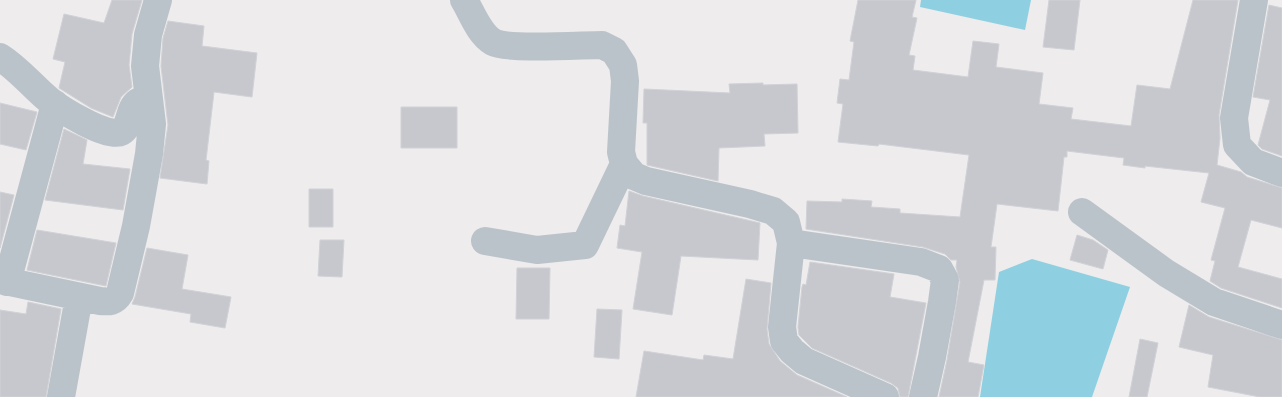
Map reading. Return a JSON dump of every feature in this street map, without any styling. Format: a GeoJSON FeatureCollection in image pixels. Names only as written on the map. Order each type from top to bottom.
{"type":"FeatureCollection","features":[{"type":"Feature","properties":{"kind":"street"},"geometry":{"type":"LineString","coordinates":[[55,104],[4,281],[110,302],[117,298],[120,293],[136,226],[150,154],[152,124],[145,66],[148,35],[158,0]]}},
{"type":"Feature","properties":{"kind":"street"},"geometry":{"type":"LineString","coordinates":[[464,0],[484,34],[494,42],[518,46],[602,45],[614,51],[623,65],[625,81],[621,152],[624,164],[634,176],[750,204],[773,211],[786,222],[791,243],[782,327],[784,340],[792,352],[804,361],[885,397]]}},
{"type":"Feature","properties":{"kind":"street"},"geometry":{"type":"LineString","coordinates":[[1254,0],[1234,118],[1236,145],[1253,162],[1282,173]]}},
{"type":"Feature","properties":{"kind":"street"},"geometry":{"type":"LineString","coordinates":[[0,56],[14,66],[49,100],[105,131],[122,132],[126,127],[131,110],[137,103],[148,97]]}},
{"type":"Feature","properties":{"kind":"street"},"geometry":{"type":"LineString","coordinates":[[485,241],[537,250],[585,245],[624,164]]}},
{"type":"Feature","properties":{"kind":"street"},"geometry":{"type":"LineString","coordinates":[[1082,212],[1166,273],[1214,302],[1282,326]]}},
{"type":"Feature","properties":{"kind":"street"},"geometry":{"type":"LineString","coordinates":[[791,243],[921,262],[939,269],[945,280],[923,397]]}},
{"type":"Feature","properties":{"kind":"street"},"geometry":{"type":"LineString","coordinates":[[61,397],[79,297]]}},
{"type":"Feature","properties":{"kind":"water"},"geometry":{"type":"Polygon","coordinates":[[[921,0],[1031,0],[1025,30],[920,7],[921,0]]]}},
{"type":"Feature","properties":{"kind":"water"},"geometry":{"type":"Polygon","coordinates":[[[1032,259],[1130,287],[1092,397],[980,397],[999,272],[1032,259]]]}},
{"type":"Feature","properties":{"kind":"building"},"geometry":{"type":"Polygon","coordinates":[[[112,0],[142,0],[132,34],[129,65],[132,87],[121,97],[113,117],[91,108],[59,88],[65,62],[53,59],[64,14],[104,23],[112,0]]]}},
{"type":"Feature","properties":{"kind":"building"},"geometry":{"type":"Polygon","coordinates":[[[858,0],[916,0],[912,17],[917,18],[909,55],[915,56],[913,70],[968,77],[973,41],[999,44],[996,67],[1043,73],[1039,104],[1073,108],[1071,119],[1131,126],[1137,85],[1170,89],[1193,0],[1238,0],[1219,115],[1220,138],[1217,165],[1282,188],[1282,228],[1251,220],[1238,267],[1282,279],[1282,308],[1221,288],[1210,281],[1215,261],[1211,260],[1225,208],[1201,202],[1209,173],[1123,165],[1124,158],[1067,151],[1067,157],[1064,157],[1058,211],[997,204],[991,247],[996,247],[995,280],[984,280],[968,362],[984,365],[978,397],[939,397],[960,282],[956,267],[957,260],[951,260],[945,254],[923,247],[806,229],[807,201],[842,202],[842,199],[872,201],[871,207],[900,209],[900,213],[960,217],[969,155],[879,144],[878,146],[838,142],[843,104],[837,103],[840,79],[849,80],[854,42],[850,41],[858,0]]]}},
{"type":"Feature","properties":{"kind":"building"},"geometry":{"type":"Polygon","coordinates":[[[1049,0],[1080,0],[1074,50],[1043,47],[1049,0]]]}},
{"type":"Feature","properties":{"kind":"building"},"geometry":{"type":"Polygon","coordinates":[[[1269,5],[1282,8],[1282,156],[1262,149],[1258,145],[1270,100],[1253,97],[1269,5]]]}},
{"type":"Feature","properties":{"kind":"building"},"geometry":{"type":"Polygon","coordinates":[[[168,21],[204,26],[202,46],[257,53],[252,97],[214,92],[206,160],[209,161],[207,184],[160,178],[168,125],[161,66],[163,38],[168,21]]]}},
{"type":"Feature","properties":{"kind":"building"},"geometry":{"type":"Polygon","coordinates":[[[763,83],[763,85],[797,84],[798,133],[764,134],[765,146],[719,148],[718,181],[647,165],[647,123],[643,123],[644,89],[730,93],[729,84],[763,83]]]}},
{"type":"Feature","properties":{"kind":"building"},"geometry":{"type":"Polygon","coordinates":[[[0,103],[37,112],[26,150],[0,144],[0,103]]]}},
{"type":"Feature","properties":{"kind":"building"},"geometry":{"type":"Polygon","coordinates":[[[401,107],[457,107],[457,148],[401,148],[401,107]]]}},
{"type":"Feature","properties":{"kind":"building"},"geometry":{"type":"Polygon","coordinates":[[[64,129],[87,140],[83,164],[130,169],[123,210],[45,200],[64,129]]]}},
{"type":"Feature","properties":{"kind":"building"},"geometry":{"type":"Polygon","coordinates":[[[309,189],[333,189],[333,227],[309,227],[309,189]]]}},
{"type":"Feature","properties":{"kind":"building"},"geometry":{"type":"Polygon","coordinates":[[[629,191],[643,196],[760,223],[758,260],[681,256],[672,315],[633,309],[642,252],[617,248],[620,225],[625,226],[629,191]]]}},
{"type":"Feature","properties":{"kind":"building"},"geometry":{"type":"Polygon","coordinates":[[[0,192],[14,195],[0,248],[0,192]]]}},
{"type":"Feature","properties":{"kind":"building"},"geometry":{"type":"Polygon","coordinates":[[[37,230],[116,243],[106,286],[27,270],[37,230]]]}},
{"type":"Feature","properties":{"kind":"building"},"geometry":{"type":"Polygon","coordinates":[[[1077,235],[1093,240],[1108,250],[1103,269],[1070,260],[1077,235]]]}},
{"type":"Feature","properties":{"kind":"building"},"geometry":{"type":"Polygon","coordinates":[[[320,240],[344,240],[342,277],[318,276],[320,240]]]}},
{"type":"Feature","properties":{"kind":"building"},"geometry":{"type":"Polygon","coordinates":[[[147,248],[188,255],[182,289],[231,297],[225,328],[190,322],[191,314],[132,304],[147,248]]]}},
{"type":"Feature","properties":{"kind":"building"},"geometry":{"type":"Polygon","coordinates":[[[810,262],[894,274],[890,297],[926,303],[908,397],[900,397],[898,388],[891,383],[812,348],[799,335],[802,287],[803,284],[806,285],[810,262]]]}},
{"type":"Feature","properties":{"kind":"building"},"geometry":{"type":"Polygon","coordinates":[[[517,268],[550,268],[549,319],[516,319],[517,268]]]}},
{"type":"Feature","properties":{"kind":"building"},"geometry":{"type":"Polygon","coordinates":[[[746,279],[771,283],[767,329],[769,344],[780,361],[797,375],[847,397],[636,397],[644,351],[703,360],[704,355],[733,359],[746,279]]]}},
{"type":"Feature","properties":{"kind":"building"},"geometry":{"type":"Polygon","coordinates":[[[28,302],[61,309],[46,397],[0,397],[0,310],[26,314],[28,302]]]}},
{"type":"Feature","properties":{"kind":"building"},"geometry":{"type":"Polygon","coordinates":[[[1189,305],[1209,317],[1282,340],[1282,397],[1260,397],[1208,387],[1213,355],[1179,347],[1189,305]]]}},
{"type":"Feature","properties":{"kind":"building"},"geometry":{"type":"Polygon","coordinates":[[[597,309],[622,310],[619,359],[594,357],[597,309]]]}},
{"type":"Feature","properties":{"kind":"building"},"geometry":{"type":"Polygon","coordinates":[[[1140,339],[1158,343],[1147,397],[1129,397],[1140,339]]]}}]}
